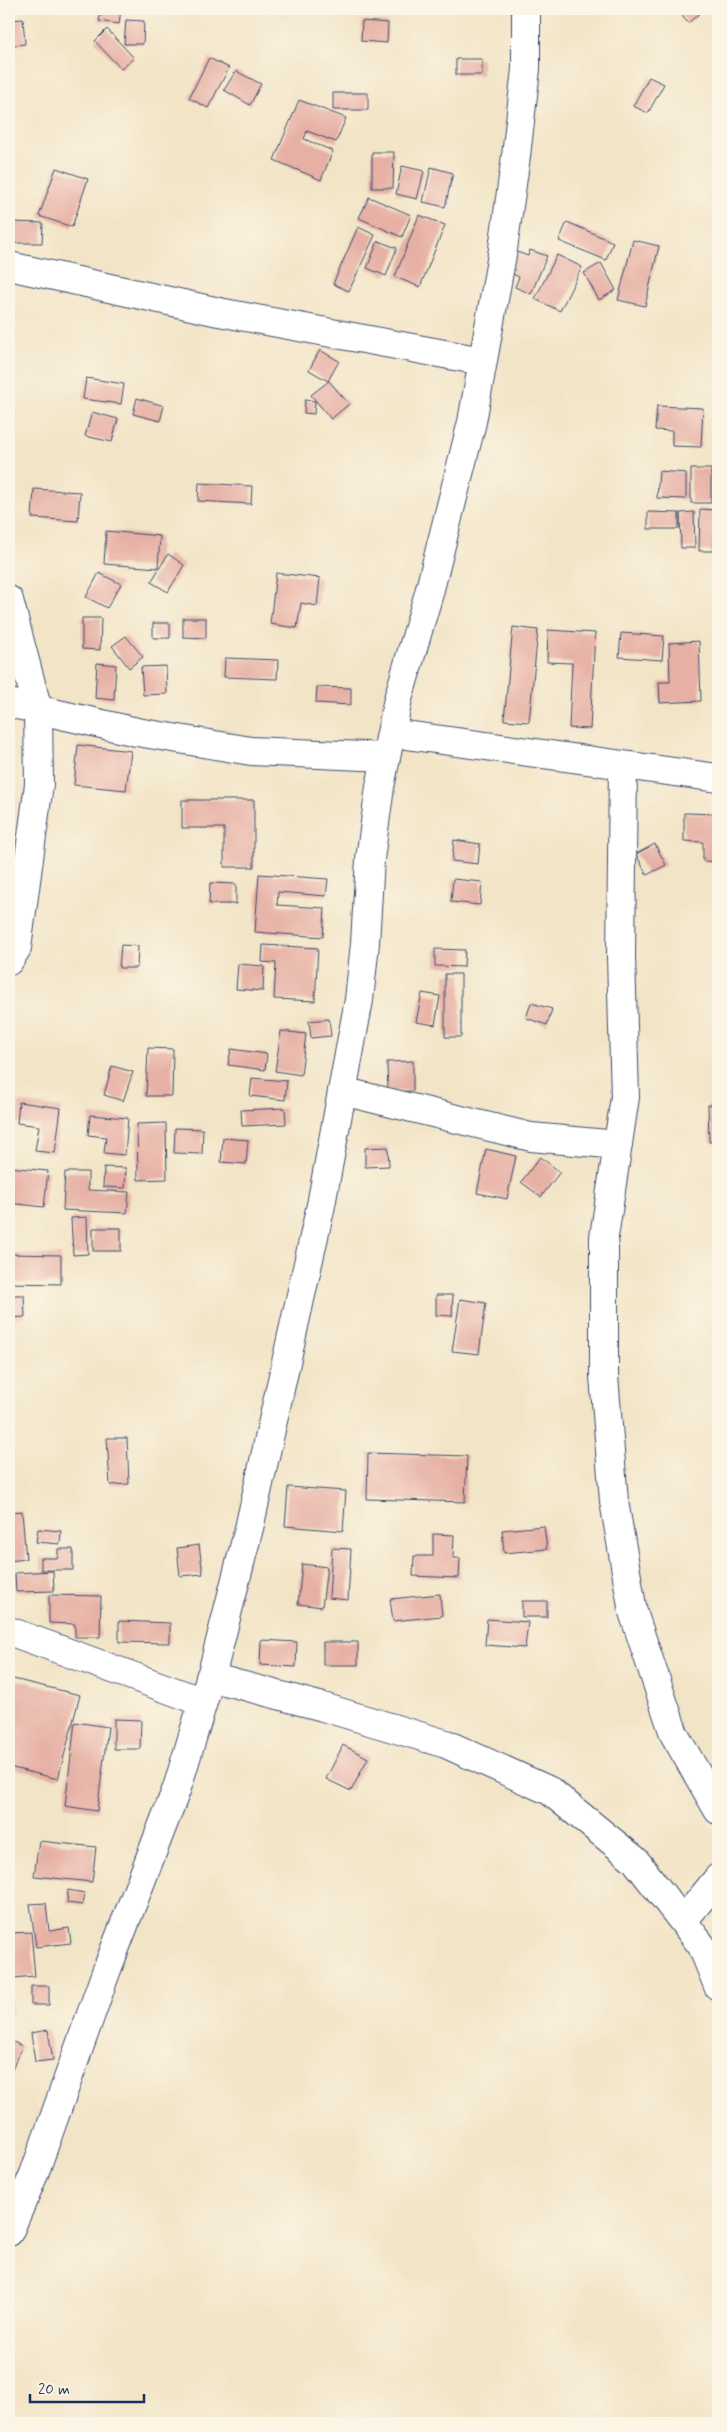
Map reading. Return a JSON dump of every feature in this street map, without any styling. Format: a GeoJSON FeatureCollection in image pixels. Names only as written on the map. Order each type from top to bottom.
{"type":"FeatureCollection","features":[{"type":"Feature","properties":{"kind":"street"},"geometry":{"type":"LineString","coordinates":[[9,2232],[34,2174],[106,1972],[177,1788],[206,1689],[247,1534],[321,1205],[359,1000],[365,943],[370,859],[398,699],[429,593],[472,422],[503,249],[516,156],[526,69],[526,9]]}},
{"type":"Feature","properties":{"kind":"street"},"geometry":{"type":"LineString","coordinates":[[9,266],[209,310],[482,361]]}},
{"type":"Feature","properties":{"kind":"street"},"geometry":{"type":"LineString","coordinates":[[9,600],[38,710],[39,784],[17,948],[9,961]]}},
{"type":"Feature","properties":{"kind":"street"},"geometry":{"type":"LineString","coordinates":[[9,703],[137,732],[251,751],[389,745],[623,765],[718,778]]}},
{"type":"Feature","properties":{"kind":"street"},"geometry":{"type":"LineString","coordinates":[[623,765],[621,956],[624,1097],[604,1237],[604,1376],[614,1501],[633,1612],[667,1715],[674,1734],[718,1810]]}},
{"type":"Feature","properties":{"kind":"street"},"geometry":{"type":"LineString","coordinates":[[342,1092],[531,1136],[618,1145]]}},
{"type":"Feature","properties":{"kind":"street"},"geometry":{"type":"LineString","coordinates":[[9,1631],[206,1689],[322,1707],[446,1744],[550,1791],[635,1860],[702,1946],[718,1986]]}},
{"type":"Feature","properties":{"kind":"street"},"geometry":{"type":"LineString","coordinates":[[683,1921],[718,1878]]}},
{"type":"Feature","properties":{"kind":"building"},"geometry":{"type":"Polygon","coordinates":[[[101,9],[121,9],[119,24],[99,21],[101,9]]]}},
{"type":"Feature","properties":{"kind":"building"},"geometry":{"type":"Polygon","coordinates":[[[676,9],[705,9],[688,23],[676,9]]]}},
{"type":"Feature","properties":{"kind":"building"},"geometry":{"type":"Polygon","coordinates":[[[23,19],[25,44],[9,46],[9,20],[23,19]]]}},
{"type":"Feature","properties":{"kind":"building"},"geometry":{"type":"Polygon","coordinates":[[[126,20],[144,21],[143,44],[124,44],[126,20]]]}},
{"type":"Feature","properties":{"kind":"building"},"geometry":{"type":"Polygon","coordinates":[[[362,21],[388,23],[387,43],[361,41],[362,21]]]}},
{"type":"Feature","properties":{"kind":"building"},"geometry":{"type":"Polygon","coordinates":[[[107,29],[134,58],[121,69],[95,41],[107,29]]]}},
{"type":"Feature","properties":{"kind":"building"},"geometry":{"type":"Polygon","coordinates":[[[209,58],[229,68],[208,108],[189,98],[209,58]]]}},
{"type":"Feature","properties":{"kind":"building"},"geometry":{"type":"Polygon","coordinates":[[[456,59],[482,59],[482,75],[456,75],[456,59]]]}},
{"type":"Feature","properties":{"kind":"building"},"geometry":{"type":"Polygon","coordinates":[[[236,71],[261,84],[250,105],[224,90],[236,71]]]}},
{"type":"Feature","properties":{"kind":"building"},"geometry":{"type":"Polygon","coordinates":[[[649,77],[664,84],[648,113],[633,106],[649,77]]]}},
{"type":"Feature","properties":{"kind":"building"},"geometry":{"type":"Polygon","coordinates":[[[333,93],[368,93],[368,110],[333,110],[333,93]]]}},
{"type":"Feature","properties":{"kind":"building"},"geometry":{"type":"Polygon","coordinates":[[[299,100],[346,118],[336,142],[307,131],[304,139],[333,151],[321,180],[274,160],[299,100]]]}},
{"type":"Feature","properties":{"kind":"building"},"geometry":{"type":"Polygon","coordinates":[[[372,152],[394,152],[393,188],[372,188],[372,152]]]}},
{"type":"Feature","properties":{"kind":"building"},"geometry":{"type":"Polygon","coordinates":[[[402,166],[424,171],[417,199],[396,194],[402,166]]]}},
{"type":"Feature","properties":{"kind":"building"},"geometry":{"type":"Polygon","coordinates":[[[431,167],[453,173],[445,207],[423,202],[431,167]]]}},
{"type":"Feature","properties":{"kind":"building"},"geometry":{"type":"Polygon","coordinates":[[[56,168],[88,179],[72,227],[39,216],[56,168]]]}},
{"type":"Feature","properties":{"kind":"building"},"geometry":{"type":"Polygon","coordinates":[[[369,197],[411,215],[402,237],[359,218],[369,197]]]}},
{"type":"Feature","properties":{"kind":"building"},"geometry":{"type":"Polygon","coordinates":[[[419,215],[445,225],[420,287],[395,277],[419,215]]]}},
{"type":"Feature","properties":{"kind":"building"},"geometry":{"type":"Polygon","coordinates":[[[9,222],[43,223],[42,243],[9,243],[9,222]]]}},
{"type":"Feature","properties":{"kind":"building"},"geometry":{"type":"Polygon","coordinates":[[[567,222],[613,242],[606,260],[559,241],[567,222]]]}},
{"type":"Feature","properties":{"kind":"building"},"geometry":{"type":"Polygon","coordinates":[[[358,227],[375,235],[349,291],[333,284],[358,227]]]}},
{"type":"Feature","properties":{"kind":"building"},"geometry":{"type":"Polygon","coordinates":[[[633,240],[659,246],[645,306],[618,300],[633,240]]]}},
{"type":"Feature","properties":{"kind":"building"},"geometry":{"type":"Polygon","coordinates":[[[378,241],[397,248],[386,276],[367,268],[378,241]]]}},
{"type":"Feature","properties":{"kind":"building"},"geometry":{"type":"Polygon","coordinates":[[[530,250],[547,256],[531,294],[515,287],[519,277],[508,272],[517,252],[528,256],[530,250]]]}},
{"type":"Feature","properties":{"kind":"building"},"geometry":{"type":"Polygon","coordinates":[[[557,255],[582,267],[560,311],[535,299],[557,255]]]}},
{"type":"Feature","properties":{"kind":"building"},"geometry":{"type":"Polygon","coordinates":[[[601,263],[616,290],[599,300],[584,273],[601,263]]]}},
{"type":"Feature","properties":{"kind":"building"},"geometry":{"type":"Polygon","coordinates":[[[320,350],[339,361],[328,381],[309,370],[320,350]]]}},
{"type":"Feature","properties":{"kind":"building"},"geometry":{"type":"Polygon","coordinates":[[[86,378],[124,384],[121,404],[83,399],[86,378]]]}},
{"type":"Feature","properties":{"kind":"building"},"geometry":{"type":"Polygon","coordinates":[[[329,381],[349,404],[331,419],[311,395],[329,381]]]}},
{"type":"Feature","properties":{"kind":"building"},"geometry":{"type":"Polygon","coordinates":[[[137,398],[164,406],[160,421],[133,414],[137,398]]]}},
{"type":"Feature","properties":{"kind":"building"},"geometry":{"type":"Polygon","coordinates":[[[305,400],[315,401],[314,414],[304,413],[305,400]]]}},
{"type":"Feature","properties":{"kind":"building"},"geometry":{"type":"Polygon","coordinates":[[[657,406],[703,408],[701,447],[672,446],[672,431],[655,430],[657,406]]]}},
{"type":"Feature","properties":{"kind":"building"},"geometry":{"type":"Polygon","coordinates":[[[92,412],[118,419],[112,442],[85,436],[92,412]]]}},
{"type":"Feature","properties":{"kind":"building"},"geometry":{"type":"Polygon","coordinates":[[[691,469],[711,469],[711,503],[691,503],[691,469]]]}},
{"type":"Feature","properties":{"kind":"building"},"geometry":{"type":"Polygon","coordinates":[[[659,471],[686,473],[686,499],[657,498],[659,471]]]}},
{"type":"Feature","properties":{"kind":"building"},"geometry":{"type":"Polygon","coordinates":[[[199,483],[252,486],[251,504],[198,501],[199,483]]]}},
{"type":"Feature","properties":{"kind":"building"},"geometry":{"type":"Polygon","coordinates":[[[34,489],[80,492],[78,521],[32,518],[34,489]]]}},
{"type":"Feature","properties":{"kind":"building"},"geometry":{"type":"Polygon","coordinates":[[[700,509],[715,510],[714,551],[699,551],[700,509]]]}},
{"type":"Feature","properties":{"kind":"building"},"geometry":{"type":"Polygon","coordinates":[[[648,512],[679,513],[679,529],[648,529],[648,512]]]}},
{"type":"Feature","properties":{"kind":"building"},"geometry":{"type":"Polygon","coordinates":[[[694,512],[695,548],[681,548],[680,513],[694,512]]]}},
{"type":"Feature","properties":{"kind":"building"},"geometry":{"type":"Polygon","coordinates":[[[106,531],[160,536],[158,568],[104,564],[106,531]]]}},
{"type":"Feature","properties":{"kind":"building"},"geometry":{"type":"Polygon","coordinates":[[[168,554],[184,565],[168,592],[151,582],[168,554]]]}},
{"type":"Feature","properties":{"kind":"building"},"geometry":{"type":"Polygon","coordinates":[[[99,573],[121,584],[107,608],[86,597],[99,573]]]}},
{"type":"Feature","properties":{"kind":"building"},"geometry":{"type":"Polygon","coordinates":[[[276,573],[320,578],[317,606],[301,603],[297,628],[270,624],[276,573]]]}},
{"type":"Feature","properties":{"kind":"building"},"geometry":{"type":"Polygon","coordinates":[[[82,618],[101,618],[100,650],[82,649],[82,618]]]}},
{"type":"Feature","properties":{"kind":"building"},"geometry":{"type":"Polygon","coordinates":[[[183,618],[206,618],[206,638],[183,637],[183,618]]]}},
{"type":"Feature","properties":{"kind":"building"},"geometry":{"type":"Polygon","coordinates":[[[153,623],[170,623],[170,638],[153,638],[153,623]]]}},
{"type":"Feature","properties":{"kind":"building"},"geometry":{"type":"Polygon","coordinates":[[[513,627],[538,630],[529,722],[504,720],[513,627]]]}},
{"type":"Feature","properties":{"kind":"building"},"geometry":{"type":"Polygon","coordinates":[[[548,630],[595,633],[590,729],[569,728],[572,663],[547,662],[548,630]]]}},
{"type":"Feature","properties":{"kind":"building"},"geometry":{"type":"Polygon","coordinates":[[[621,633],[664,636],[662,660],[619,657],[621,633]]]}},
{"type":"Feature","properties":{"kind":"building"},"geometry":{"type":"Polygon","coordinates":[[[126,636],[143,657],[129,668],[112,646],[126,636]]]}},
{"type":"Feature","properties":{"kind":"building"},"geometry":{"type":"Polygon","coordinates":[[[699,641],[701,701],[660,703],[659,682],[670,682],[669,643],[699,641]]]}},
{"type":"Feature","properties":{"kind":"building"},"geometry":{"type":"Polygon","coordinates":[[[225,658],[278,660],[277,679],[224,677],[225,658]]]}},
{"type":"Feature","properties":{"kind":"building"},"geometry":{"type":"Polygon","coordinates":[[[97,663],[116,665],[114,700],[95,698],[97,663]]]}},
{"type":"Feature","properties":{"kind":"building"},"geometry":{"type":"Polygon","coordinates":[[[166,666],[167,694],[143,695],[141,667],[166,666]]]}},
{"type":"Feature","properties":{"kind":"building"},"geometry":{"type":"Polygon","coordinates":[[[317,687],[351,688],[351,705],[316,703],[317,687]]]}},
{"type":"Feature","properties":{"kind":"building"},"geometry":{"type":"Polygon","coordinates":[[[78,745],[131,751],[126,790],[74,785],[78,745]]]}},
{"type":"Feature","properties":{"kind":"building"},"geometry":{"type":"Polygon","coordinates":[[[182,800],[254,800],[254,867],[224,867],[224,828],[182,828],[182,800]]]}},
{"type":"Feature","properties":{"kind":"building"},"geometry":{"type":"Polygon","coordinates":[[[684,813],[718,814],[718,862],[703,861],[703,842],[684,841],[684,813]]]}},
{"type":"Feature","properties":{"kind":"building"},"geometry":{"type":"Polygon","coordinates":[[[454,840],[480,844],[478,864],[452,861],[454,840]]]}},
{"type":"Feature","properties":{"kind":"building"},"geometry":{"type":"Polygon","coordinates":[[[655,844],[666,865],[647,875],[636,854],[655,844]]]}},
{"type":"Feature","properties":{"kind":"building"},"geometry":{"type":"Polygon","coordinates":[[[259,874],[328,879],[326,896],[278,892],[277,905],[325,908],[323,937],[255,932],[259,874]]]}},
{"type":"Feature","properties":{"kind":"building"},"geometry":{"type":"Polygon","coordinates":[[[453,879],[482,882],[480,905],[451,902],[453,879]]]}},
{"type":"Feature","properties":{"kind":"building"},"geometry":{"type":"Polygon","coordinates":[[[210,883],[236,884],[236,904],[209,904],[210,883]]]}},
{"type":"Feature","properties":{"kind":"building"},"geometry":{"type":"Polygon","coordinates":[[[121,945],[138,946],[137,968],[119,968],[121,945]]]}},
{"type":"Feature","properties":{"kind":"building"},"geometry":{"type":"Polygon","coordinates":[[[263,945],[318,948],[315,1001],[274,999],[276,963],[262,962],[263,945]]]}},
{"type":"Feature","properties":{"kind":"building"},"geometry":{"type":"Polygon","coordinates":[[[435,949],[465,950],[464,967],[435,966],[435,949]]]}},
{"type":"Feature","properties":{"kind":"building"},"geometry":{"type":"Polygon","coordinates":[[[238,964],[264,966],[263,991],[236,989],[238,964]]]}},
{"type":"Feature","properties":{"kind":"building"},"geometry":{"type":"Polygon","coordinates":[[[445,974],[461,974],[461,1037],[445,1037],[445,974]]]}},
{"type":"Feature","properties":{"kind":"building"},"geometry":{"type":"Polygon","coordinates":[[[422,993],[440,996],[435,1025],[416,1022],[422,993]]]}},
{"type":"Feature","properties":{"kind":"building"},"geometry":{"type":"Polygon","coordinates":[[[531,1003],[552,1009],[547,1025],[526,1018],[531,1003]]]}},
{"type":"Feature","properties":{"kind":"building"},"geometry":{"type":"Polygon","coordinates":[[[329,1019],[331,1036],[311,1038],[309,1021],[329,1019]]]}},
{"type":"Feature","properties":{"kind":"building"},"geometry":{"type":"Polygon","coordinates":[[[281,1031],[306,1034],[301,1075],[275,1071],[281,1031]]]}},
{"type":"Feature","properties":{"kind":"building"},"geometry":{"type":"Polygon","coordinates":[[[148,1048],[173,1049],[172,1096],[146,1096],[148,1048]]]}},
{"type":"Feature","properties":{"kind":"building"},"geometry":{"type":"Polygon","coordinates":[[[231,1049],[267,1054],[265,1070],[228,1065],[231,1049]]]}},
{"type":"Feature","properties":{"kind":"building"},"geometry":{"type":"Polygon","coordinates":[[[413,1061],[413,1091],[388,1092],[387,1062],[413,1061]]]}},
{"type":"Feature","properties":{"kind":"building"},"geometry":{"type":"Polygon","coordinates":[[[112,1066],[133,1072],[123,1101],[104,1095],[112,1066]]]}},
{"type":"Feature","properties":{"kind":"building"},"geometry":{"type":"Polygon","coordinates":[[[252,1078],[287,1081],[285,1100],[250,1096],[252,1078]]]}},
{"type":"Feature","properties":{"kind":"building"},"geometry":{"type":"Polygon","coordinates":[[[19,1102],[61,1108],[55,1153],[35,1151],[39,1126],[17,1123],[19,1102]]]}},
{"type":"Feature","properties":{"kind":"building"},"geometry":{"type":"Polygon","coordinates":[[[708,1105],[718,1105],[718,1142],[709,1142],[708,1105]]]}},
{"type":"Feature","properties":{"kind":"building"},"geometry":{"type":"Polygon","coordinates":[[[285,1108],[286,1124],[242,1126],[241,1110],[285,1108]]]}},
{"type":"Feature","properties":{"kind":"building"},"geometry":{"type":"Polygon","coordinates":[[[90,1115],[128,1118],[125,1155],[104,1153],[106,1137],[88,1135],[90,1115]]]}},
{"type":"Feature","properties":{"kind":"building"},"geometry":{"type":"Polygon","coordinates":[[[166,1123],[167,1179],[138,1180],[137,1124],[166,1123]]]}},
{"type":"Feature","properties":{"kind":"building"},"geometry":{"type":"Polygon","coordinates":[[[175,1128],[203,1129],[202,1154],[174,1153],[175,1128]]]}},
{"type":"Feature","properties":{"kind":"building"},"geometry":{"type":"Polygon","coordinates":[[[223,1138],[248,1140],[246,1164],[221,1162],[223,1138]]]}},
{"type":"Feature","properties":{"kind":"building"},"geometry":{"type":"Polygon","coordinates":[[[388,1147],[389,1166],[365,1167],[365,1148],[388,1147]]]}},
{"type":"Feature","properties":{"kind":"building"},"geometry":{"type":"Polygon","coordinates":[[[486,1149],[516,1156],[507,1199],[477,1193],[486,1149]]]}},
{"type":"Feature","properties":{"kind":"building"},"geometry":{"type":"Polygon","coordinates":[[[540,1157],[560,1172],[541,1197],[521,1182],[540,1157]]]}},
{"type":"Feature","properties":{"kind":"building"},"geometry":{"type":"Polygon","coordinates":[[[9,1167],[48,1171],[44,1207],[9,1203],[9,1167]]]}},
{"type":"Feature","properties":{"kind":"building"},"geometry":{"type":"Polygon","coordinates":[[[104,1167],[126,1168],[125,1188],[103,1187],[104,1167]]]}},
{"type":"Feature","properties":{"kind":"building"},"geometry":{"type":"Polygon","coordinates":[[[65,1172],[88,1172],[88,1190],[129,1192],[127,1213],[63,1210],[65,1172]]]}},
{"type":"Feature","properties":{"kind":"building"},"geometry":{"type":"Polygon","coordinates":[[[87,1217],[88,1254],[73,1255],[71,1218],[87,1217]]]}},
{"type":"Feature","properties":{"kind":"building"},"geometry":{"type":"Polygon","coordinates":[[[93,1228],[121,1228],[121,1251],[93,1251],[93,1228]]]}},
{"type":"Feature","properties":{"kind":"building"},"geometry":{"type":"Polygon","coordinates":[[[9,1254],[61,1255],[61,1284],[9,1283],[9,1254]]]}},
{"type":"Feature","properties":{"kind":"building"},"geometry":{"type":"Polygon","coordinates":[[[9,1295],[24,1295],[25,1317],[9,1318],[9,1295]]]}},
{"type":"Feature","properties":{"kind":"building"},"geometry":{"type":"Polygon","coordinates":[[[436,1295],[453,1295],[452,1316],[436,1315],[436,1295]]]}},
{"type":"Feature","properties":{"kind":"building"},"geometry":{"type":"Polygon","coordinates":[[[460,1299],[486,1303],[479,1354],[452,1351],[460,1299]]]}},
{"type":"Feature","properties":{"kind":"building"},"geometry":{"type":"Polygon","coordinates":[[[107,1438],[127,1438],[129,1484],[110,1485],[107,1438]]]}},
{"type":"Feature","properties":{"kind":"building"},"geometry":{"type":"Polygon","coordinates":[[[368,1453],[467,1456],[465,1502],[367,1499],[368,1453]]]}},
{"type":"Feature","properties":{"kind":"building"},"geometry":{"type":"Polygon","coordinates":[[[288,1487],[346,1491],[343,1531],[285,1526],[288,1487]]]}},
{"type":"Feature","properties":{"kind":"building"},"geometry":{"type":"Polygon","coordinates":[[[22,1511],[26,1559],[9,1561],[9,1512],[22,1511]]]}},
{"type":"Feature","properties":{"kind":"building"},"geometry":{"type":"Polygon","coordinates":[[[544,1526],[547,1549],[504,1553],[502,1530],[544,1526]]]}},
{"type":"Feature","properties":{"kind":"building"},"geometry":{"type":"Polygon","coordinates":[[[38,1529],[61,1531],[60,1544],[36,1542],[38,1529]]]}},
{"type":"Feature","properties":{"kind":"building"},"geometry":{"type":"Polygon","coordinates":[[[433,1534],[454,1535],[453,1558],[460,1558],[459,1578],[413,1576],[414,1556],[433,1556],[433,1534]]]}},
{"type":"Feature","properties":{"kind":"building"},"geometry":{"type":"Polygon","coordinates":[[[199,1545],[203,1574],[180,1576],[177,1548],[199,1545]]]}},
{"type":"Feature","properties":{"kind":"building"},"geometry":{"type":"Polygon","coordinates":[[[332,1548],[351,1549],[348,1600],[329,1598],[332,1548]]]}},
{"type":"Feature","properties":{"kind":"building"},"geometry":{"type":"Polygon","coordinates":[[[58,1549],[73,1549],[73,1570],[41,1570],[41,1558],[58,1558],[58,1549]]]}},
{"type":"Feature","properties":{"kind":"building"},"geometry":{"type":"Polygon","coordinates":[[[302,1564],[327,1567],[322,1607],[298,1604],[302,1564]]]}},
{"type":"Feature","properties":{"kind":"building"},"geometry":{"type":"Polygon","coordinates":[[[53,1571],[54,1591],[16,1592],[15,1573],[53,1571]]]}},
{"type":"Feature","properties":{"kind":"building"},"geometry":{"type":"Polygon","coordinates":[[[440,1594],[442,1616],[393,1621],[390,1599],[440,1594]]]}},
{"type":"Feature","properties":{"kind":"building"},"geometry":{"type":"Polygon","coordinates":[[[49,1595],[101,1596],[100,1637],[75,1637],[75,1624],[49,1623],[49,1595]]]}},
{"type":"Feature","properties":{"kind":"building"},"geometry":{"type":"Polygon","coordinates":[[[522,1601],[547,1601],[547,1617],[522,1617],[522,1601]]]}},
{"type":"Feature","properties":{"kind":"building"},"geometry":{"type":"Polygon","coordinates":[[[487,1619],[528,1622],[525,1648],[485,1645],[487,1619]]]}},
{"type":"Feature","properties":{"kind":"building"},"geometry":{"type":"Polygon","coordinates":[[[119,1621],[170,1623],[170,1643],[119,1642],[119,1621]]]}},
{"type":"Feature","properties":{"kind":"building"},"geometry":{"type":"Polygon","coordinates":[[[261,1640],[297,1642],[296,1667],[260,1665],[261,1640]]]}},
{"type":"Feature","properties":{"kind":"building"},"geometry":{"type":"Polygon","coordinates":[[[323,1642],[358,1642],[358,1665],[323,1665],[323,1642]]]}},
{"type":"Feature","properties":{"kind":"building"},"geometry":{"type":"Polygon","coordinates":[[[9,1678],[80,1695],[58,1779],[9,1767],[9,1678]]]}},
{"type":"Feature","properties":{"kind":"building"},"geometry":{"type":"Polygon","coordinates":[[[114,1719],[141,1720],[140,1749],[114,1749],[114,1719]]]}},
{"type":"Feature","properties":{"kind":"building"},"geometry":{"type":"Polygon","coordinates":[[[75,1722],[108,1727],[97,1811],[65,1806],[75,1722]]]}},
{"type":"Feature","properties":{"kind":"building"},"geometry":{"type":"Polygon","coordinates":[[[343,1745],[368,1758],[351,1791],[326,1779],[343,1745]]]}},
{"type":"Feature","properties":{"kind":"building"},"geometry":{"type":"Polygon","coordinates":[[[39,1841],[96,1847],[92,1882],[34,1876],[39,1841]]]}},
{"type":"Feature","properties":{"kind":"building"},"geometry":{"type":"Polygon","coordinates":[[[68,1890],[85,1893],[83,1905],[67,1903],[68,1890]]]}},
{"type":"Feature","properties":{"kind":"building"},"geometry":{"type":"Polygon","coordinates":[[[46,1903],[49,1931],[69,1928],[71,1943],[36,1947],[30,1904],[46,1903]]]}},
{"type":"Feature","properties":{"kind":"building"},"geometry":{"type":"Polygon","coordinates":[[[31,1932],[35,1976],[13,1978],[10,1933],[31,1932]]]}},
{"type":"Feature","properties":{"kind":"building"},"geometry":{"type":"Polygon","coordinates":[[[31,1986],[49,1986],[49,2005],[31,2005],[31,1986]]]}},
{"type":"Feature","properties":{"kind":"building"},"geometry":{"type":"Polygon","coordinates":[[[9,1998],[12,1998],[12,2016],[9,2016],[9,1998]]]}},
{"type":"Feature","properties":{"kind":"building"},"geometry":{"type":"Polygon","coordinates":[[[48,2030],[53,2060],[35,2062],[31,2033],[48,2030]]]}},
{"type":"Feature","properties":{"kind":"building"},"geometry":{"type":"Polygon","coordinates":[[[9,2040],[22,2046],[9,2077],[9,2040]]]}}]}
